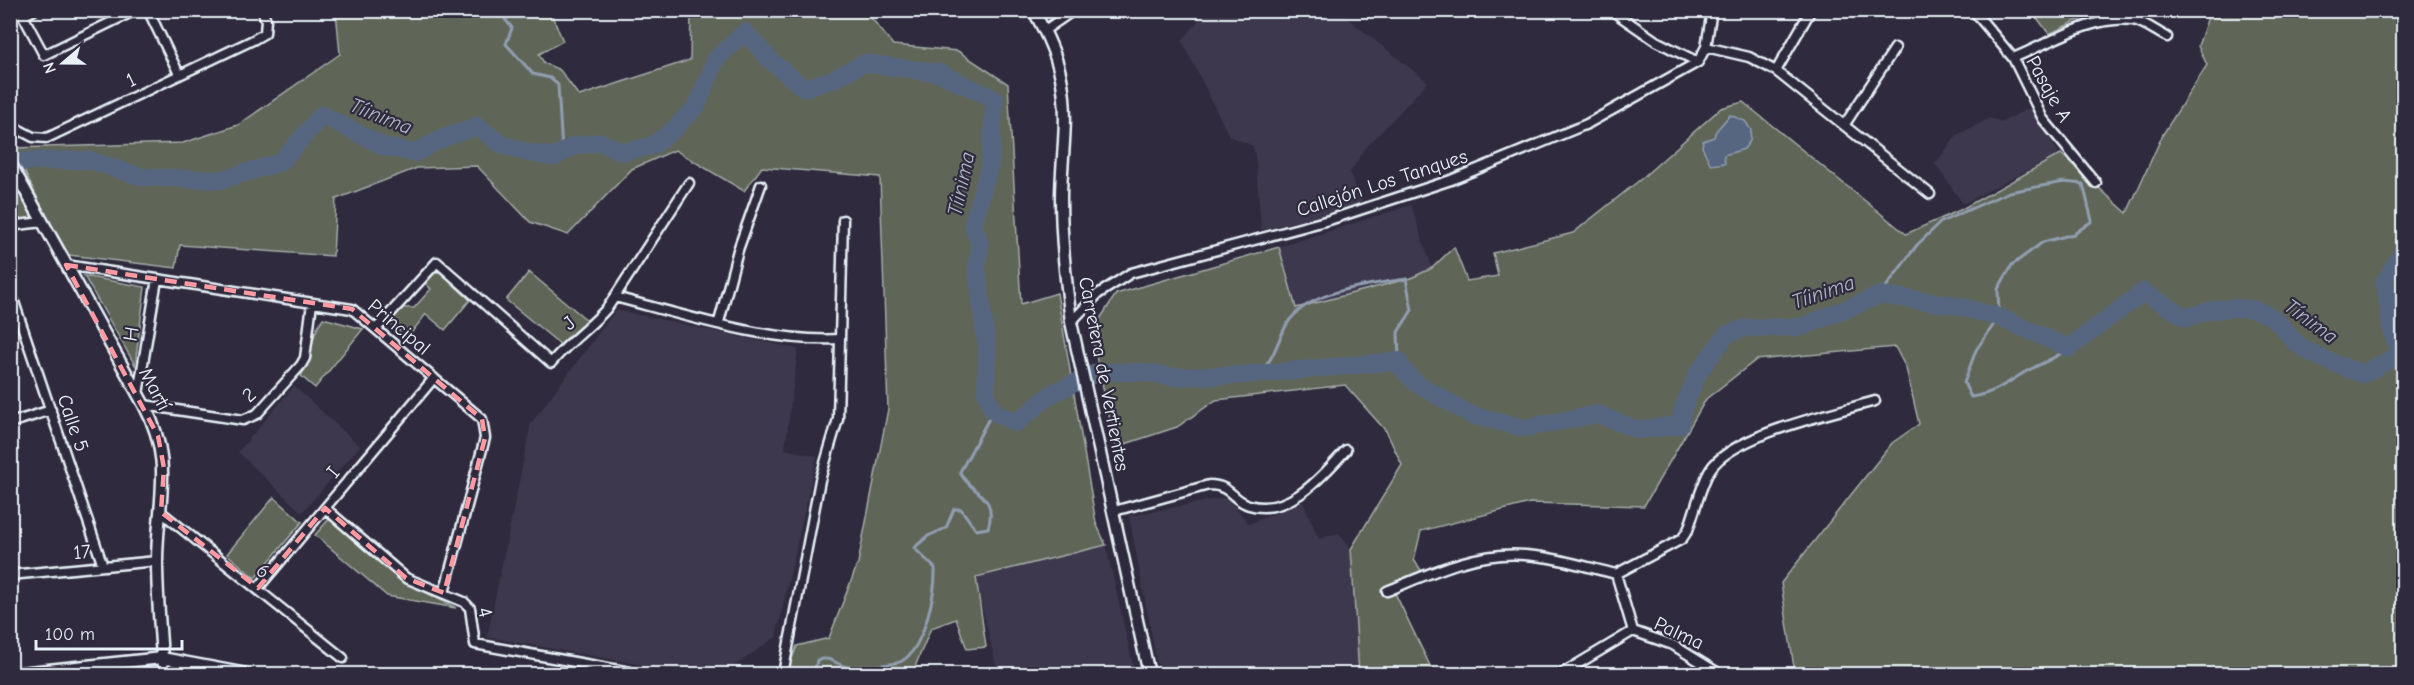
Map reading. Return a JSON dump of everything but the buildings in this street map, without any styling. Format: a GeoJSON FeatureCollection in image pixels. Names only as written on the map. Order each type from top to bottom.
{"type":"FeatureCollection","features":[{"type":"Feature","properties":{"kind":"main road","name":"Carretera de Vertientes"},"geometry":{"type":"LineString","coordinates":[[1033,10],[1045,30],[1062,82],[1064,118],[1061,199],[1065,280],[1071,322],[1149,675]]}},
{"type":"Feature","properties":{"kind":"main road","name":"Martí"},"geometry":{"type":"LineString","coordinates":[[10,163],[144,405],[158,436],[164,468],[157,561],[162,658]]}},
{"type":"Feature","properties":{"kind":"main road"},"geometry":{"type":"LineString","coordinates":[[10,674],[162,658],[247,675]]}},
{"type":"Feature","properties":{"kind":"street"},"geometry":{"type":"LineString","coordinates":[[34,10],[21,13],[44,55],[136,10]]}},
{"type":"Feature","properties":{"kind":"street"},"geometry":{"type":"LineString","coordinates":[[148,10],[179,75]]}},
{"type":"Feature","properties":{"kind":"street","name":"1"},"geometry":{"type":"LineString","coordinates":[[10,125],[33,137],[47,138],[265,33],[266,20],[262,10]]}},
{"type":"Feature","properties":{"kind":"street"},"geometry":{"type":"LineString","coordinates":[[1045,30],[1074,10]]}},
{"type":"Feature","properties":{"kind":"street"},"geometry":{"type":"LineString","coordinates":[[1611,10],[1656,40],[1699,60],[1706,47],[1712,10]]}},
{"type":"Feature","properties":{"kind":"street"},"geometry":{"type":"LineString","coordinates":[[1776,71],[1811,10]]}},
{"type":"Feature","properties":{"kind":"street","name":"Pasaje A"},"geometry":{"type":"LineString","coordinates":[[1973,10],[2013,58],[2043,119],[2096,183]]}},
{"type":"Feature","properties":{"kind":"street"},"geometry":{"type":"LineString","coordinates":[[2013,58],[2079,28],[2107,22],[2134,20],[2167,37]]}},
{"type":"Feature","properties":{"kind":"street"},"geometry":{"type":"LineString","coordinates":[[1706,47],[1749,57],[1776,71],[1930,194]]}},
{"type":"Feature","properties":{"kind":"street"},"geometry":{"type":"LineString","coordinates":[[1845,124],[1895,48]]}},
{"type":"Feature","properties":{"kind":"street","name":"Callejón Los Tanques"},"geometry":{"type":"LineString","coordinates":[[1071,322],[1098,294],[1131,273],[1329,220],[1451,180],[1587,124],[1699,60]]}},
{"type":"Feature","properties":{"kind":"street"},"geometry":{"type":"LineString","coordinates":[[689,183],[615,297],[776,336],[814,340],[840,339]]}},
{"type":"Feature","properties":{"kind":"street"},"geometry":{"type":"LineString","coordinates":[[719,322],[738,250],[761,185]]}},
{"type":"Feature","properties":{"kind":"street"},"geometry":{"type":"LineString","coordinates":[[783,675],[820,480],[838,419],[843,220]]}},
{"type":"Feature","properties":{"kind":"street"},"geometry":{"type":"LineString","coordinates":[[10,226],[42,222]]}},
{"type":"Feature","properties":{"kind":"street","name":"J"},"geometry":{"type":"LineString","coordinates":[[376,329],[437,262],[551,363],[564,348],[595,322],[615,297]]}},
{"type":"Feature","properties":{"kind":"street","name":"Principal"},"geometry":{"type":"LineString","coordinates":[[66,265],[352,309],[482,419],[485,438],[444,593]]}},
{"type":"Feature","properties":{"kind":"street","name":"H"},"geometry":{"type":"LineString","coordinates":[[138,394],[157,279]]}},
{"type":"Feature","properties":{"kind":"street","name":"Calle 5"},"geometry":{"type":"LineString","coordinates":[[10,290],[103,566]]}},
{"type":"Feature","properties":{"kind":"street","name":"2"},"geometry":{"type":"LineString","coordinates":[[144,405],[243,420],[257,414],[305,358],[312,303]]}},
{"type":"Feature","properties":{"kind":"street","name":"I"},"geometry":{"type":"LineString","coordinates":[[258,588],[434,378]]}},
{"type":"Feature","properties":{"kind":"street"},"geometry":{"type":"LineString","coordinates":[[1387,591],[1450,566],[1505,554],[1541,556],[1616,574],[1682,539],[1688,530],[1709,471],[1724,456],[1762,434],[1875,400]]}},
{"type":"Feature","properties":{"kind":"street"},"geometry":{"type":"LineString","coordinates":[[10,423],[51,411]]}},
{"type":"Feature","properties":{"kind":"street"},"geometry":{"type":"LineString","coordinates":[[1114,511],[1209,485],[1222,485],[1248,505],[1267,507],[1307,492],[1346,450]]}},
{"type":"Feature","properties":{"kind":"street","name":"4"},"geometry":{"type":"LineString","coordinates":[[325,508],[406,578],[465,602],[470,608],[475,644],[629,673]]}},
{"type":"Feature","properties":{"kind":"street","name":"6"},"geometry":{"type":"LineString","coordinates":[[161,512],[343,658]]}},
{"type":"Feature","properties":{"kind":"street","name":"17"},"geometry":{"type":"LineString","coordinates":[[10,575],[157,561]]}},
{"type":"Feature","properties":{"kind":"street"},"geometry":{"type":"LineString","coordinates":[[1616,574],[1633,631]]}},
{"type":"Feature","properties":{"kind":"street","name":"Palma"},"geometry":{"type":"LineString","coordinates":[[1561,675],[1633,631],[1684,651],[1720,675]]}},
{"type":"Feature","properties":{"kind":"street"},"geometry":{"type":"LineString","coordinates":[[162,658],[165,675]]}},
{"type":"Feature","properties":{"kind":"highlighted area"},"geometry":{"type":"Polygon","coordinates":[[[66,265],[352,309],[482,419],[485,438],[444,593],[406,578],[325,508],[258,588],[161,512],[164,468],[158,436],[66,265]]]}},
{"type":"Feature","properties":{"kind":"shaded area"},"geometry":{"type":"Polygon","coordinates":[[[1206,11],[1338,11],[1428,82],[1364,150],[1350,173],[1364,205],[1261,230],[1253,146],[1229,136],[1182,41],[1206,11]]]}},
{"type":"Feature","properties":{"kind":"shaded area"},"geometry":{"type":"Polygon","coordinates":[[[2031,107],[2059,154],[1963,204],[1935,164],[1957,135],[1990,118],[2002,122],[2031,107]]]}},
{"type":"Feature","properties":{"kind":"shaded area"},"geometry":{"type":"Polygon","coordinates":[[[1411,205],[1432,268],[1411,278],[1296,308],[1279,247],[1411,205]]]}},
{"type":"Feature","properties":{"kind":"shaded area"},"geometry":{"type":"Polygon","coordinates":[[[616,310],[798,349],[785,449],[817,456],[776,637],[723,674],[693,674],[487,637],[531,423],[616,310]]]}},
{"type":"Feature","properties":{"kind":"shaded area"},"geometry":{"type":"Polygon","coordinates":[[[294,386],[360,446],[302,513],[238,452],[294,386]]]}},
{"type":"Feature","properties":{"kind":"shaded area"},"geometry":{"type":"Polygon","coordinates":[[[1227,497],[1249,524],[1303,502],[1319,539],[1339,533],[1351,549],[1359,664],[1310,674],[1159,674],[1129,516],[1227,497]]]}},
{"type":"Feature","properties":{"kind":"shaded area"},"geometry":{"type":"Polygon","coordinates":[[[1106,545],[1135,674],[998,674],[975,577],[1106,545]]]}},
{"type":"Feature","properties":{"kind":"green space"},"geometry":{"type":"Polygon","coordinates":[[[336,11],[550,11],[563,41],[539,54],[544,63],[560,70],[579,96],[690,60],[691,11],[866,11],[893,45],[958,51],[1008,84],[1021,304],[1057,293],[1096,523],[1106,545],[976,577],[986,647],[967,649],[956,619],[931,628],[912,674],[786,674],[797,646],[829,638],[858,563],[888,409],[880,177],[762,167],[744,191],[675,150],[632,169],[568,235],[530,222],[477,166],[417,168],[336,199],[333,256],[180,245],[176,268],[69,255],[49,222],[13,148],[183,143],[238,125],[340,54],[336,11]]]}},
{"type":"Feature","properties":{"kind":"green space"},"geometry":{"type":"Polygon","coordinates":[[[2032,11],[2103,11],[2102,14],[2076,21],[2049,34],[2032,11]]]}},
{"type":"Feature","properties":{"kind":"green space"},"geometry":{"type":"Polygon","coordinates":[[[2210,11],[2403,11],[2403,674],[1795,674],[1781,583],[1892,443],[1919,424],[1906,368],[1895,347],[1756,360],[1706,399],[1644,506],[1530,503],[1421,531],[1414,560],[1426,577],[1395,593],[1434,674],[1359,674],[1351,549],[1402,465],[1386,431],[1345,385],[1216,400],[1177,427],[1116,447],[1091,333],[1116,294],[1279,247],[1296,308],[1411,278],[1432,268],[1454,247],[1467,281],[1498,276],[1493,253],[1573,233],[1641,179],[1721,108],[1743,102],[1906,234],[1960,210],[2061,154],[2127,213],[2163,134],[2207,65],[2198,46],[2210,11]]]}},
{"type":"Feature","properties":{"kind":"green space"},"geometry":{"type":"Polygon","coordinates":[[[11,178],[34,221],[11,225],[11,178]]]}},
{"type":"Feature","properties":{"kind":"green space"},"geometry":{"type":"Polygon","coordinates":[[[440,272],[470,300],[445,330],[426,314],[408,337],[388,322],[400,308],[414,308],[431,289],[424,282],[431,274],[440,272]]]}},
{"type":"Feature","properties":{"kind":"green space"},"geometry":{"type":"Polygon","coordinates":[[[529,272],[588,321],[561,345],[506,300],[529,272]]]}},
{"type":"Feature","properties":{"kind":"green space"},"geometry":{"type":"Polygon","coordinates":[[[84,276],[145,287],[135,365],[84,276]]]}},
{"type":"Feature","properties":{"kind":"green space"},"geometry":{"type":"Polygon","coordinates":[[[323,318],[363,329],[315,388],[301,376],[308,362],[315,332],[323,318]]]}},
{"type":"Feature","properties":{"kind":"green space"},"geometry":{"type":"Polygon","coordinates":[[[274,497],[302,522],[255,578],[227,554],[274,497]]]}},
{"type":"Feature","properties":{"kind":"green space"},"geometry":{"type":"Polygon","coordinates":[[[329,519],[396,577],[456,608],[387,596],[315,535],[329,519]]]}},
{"type":"Feature","properties":{"kind":"water"},"geometry":{"type":"Polygon","coordinates":[[[1730,115],[1745,121],[1751,130],[1750,141],[1744,149],[1724,155],[1725,163],[1711,165],[1702,147],[1703,141],[1714,137],[1716,131],[1730,115]]]}},
{"type":"Feature","properties":{"kind":"waterway"},"geometry":{"type":"LineString","coordinates":[[498,10],[512,28],[506,44],[533,74],[550,78],[558,85],[562,152]]}},
{"type":"Feature","properties":{"kind":"waterway","name":"Tíinima"},"geometry":{"type":"LineString","coordinates":[[10,166],[28,161],[89,160],[142,177],[221,180],[281,162],[322,115],[385,147],[415,153],[443,138],[477,126],[501,144],[529,153],[554,157],[574,146],[600,142],[622,152],[652,146],[672,131],[697,106],[716,59],[745,32],[771,61],[804,88],[834,79],[864,63],[939,73],[995,99],[990,164],[973,224],[980,244],[977,269],[987,350],[986,392],[993,411],[1016,423],[1053,393],[1098,372],[1139,372],[1174,377],[1245,375],[1399,361],[1399,365],[1416,383],[1471,415],[1525,428],[1598,414],[1638,430],[1680,425],[1683,408],[1699,371],[1727,334],[1746,328],[1802,327],[1880,295],[1954,305],[1999,317],[2069,348],[2143,292],[2187,318],[2218,309],[2242,308],[2264,313],[2280,324],[2295,342],[2307,350],[2330,362],[2363,374],[2400,354],[2391,327],[2385,281],[2404,250]]}},
{"type":"Feature","properties":{"kind":"waterway","name":"Tíinima"},"geometry":{"type":"LineString","coordinates":[[1880,295],[1917,245],[1941,222],[2009,192],[2064,182],[2083,184],[2092,221],[2074,234],[2043,242],[2012,265],[1998,289],[1999,317],[1976,350],[1964,383],[1971,397],[1987,393],[2069,348]]}},
{"type":"Feature","properties":{"kind":"waterway"},"geometry":{"type":"LineString","coordinates":[[1260,372],[1273,355],[1287,324],[1309,303],[1340,291],[1406,279],[1412,310],[1398,332],[1399,361]]}},
{"type":"Feature","properties":{"kind":"waterway"},"geometry":{"type":"LineString","coordinates":[[814,674],[817,660],[829,660],[847,667],[892,664],[902,661],[917,644],[931,605],[935,568],[914,548],[928,536],[946,528],[954,509],[961,509],[976,530],[988,528],[990,508],[960,472],[993,411]]}},
{"type":"Feature","properties":{"kind":"water label","name":"Tínima"},"geometry":{"type":"Point","coordinates":[2311,321]}}]}
